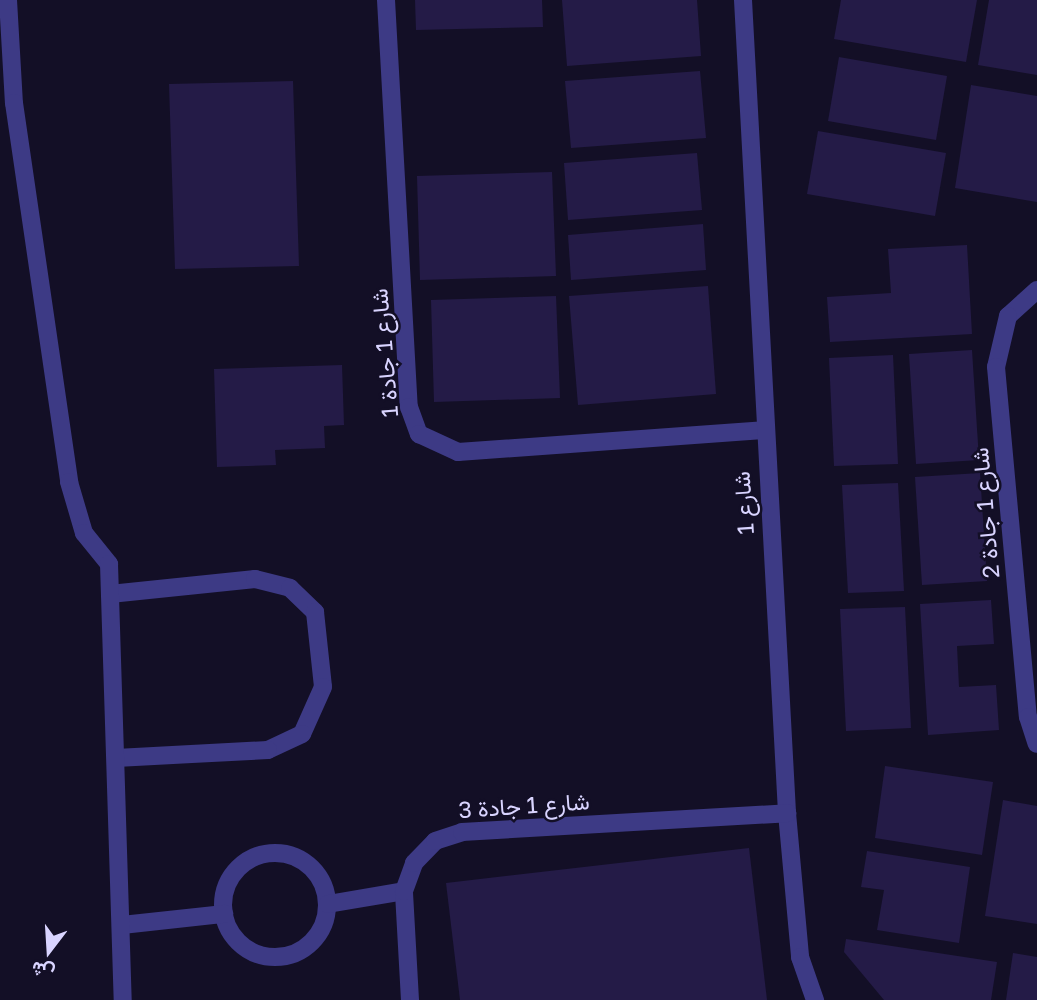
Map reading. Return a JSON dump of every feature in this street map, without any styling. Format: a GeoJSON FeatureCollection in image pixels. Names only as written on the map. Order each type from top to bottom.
{"type":"FeatureCollection","features":[{"type":"Feature","properties":{"kind":"street"},"geometry":{"type":"LineString","coordinates":[[8,0],[14,103],[69,482],[84,533],[109,564],[123,1000]]}},
{"type":"Feature","properties":{"kind":"street","name":"شارع 1 جادة 1"},"geometry":{"type":"LineString","coordinates":[[386,0],[409,407],[419,434],[458,452],[763,430]]}},
{"type":"Feature","properties":{"kind":"street","name":"شارع 1"},"geometry":{"type":"LineString","coordinates":[[743,0],[763,430],[787,813],[800,957],[815,1000]]}},
{"type":"Feature","properties":{"kind":"street","name":"شارع 1 جادة 2"},"geometry":{"type":"LineString","coordinates":[[1037,289],[1009,316],[996,367],[1028,717],[1037,744]]}},
{"type":"Feature","properties":{"kind":"street"},"geometry":{"type":"LineString","coordinates":[[110,594],[255,579],[290,588],[315,611],[323,687],[302,734],[268,750],[116,758]]}},
{"type":"Feature","properties":{"kind":"street","name":"شارع 1 جادة 3"},"geometry":{"type":"LineString","coordinates":[[410,1000],[404,891],[422,851],[449,835],[787,813]]}},
{"type":"Feature","properties":{"kind":"street"},"geometry":{"type":"LineString","coordinates":[[270,854],[306,863],[328,904],[320,933],[281,957],[238,942],[224,914],[236,871],[270,854]]}},
{"type":"Feature","properties":{"kind":"street"},"geometry":{"type":"LineString","coordinates":[[328,904],[404,891]]}},
{"type":"Feature","properties":{"kind":"street"},"geometry":{"type":"LineString","coordinates":[[122,925],[224,914]]}},
{"type":"Feature","properties":{"kind":"building"},"geometry":{"type":"Polygon","coordinates":[[[415,0],[542,0],[543,27],[416,30],[415,0]]]}},
{"type":"Feature","properties":{"kind":"building"},"geometry":{"type":"Polygon","coordinates":[[[562,0],[697,0],[701,56],[567,66],[562,0]]]}},
{"type":"Feature","properties":{"kind":"building"},"geometry":{"type":"Polygon","coordinates":[[[841,0],[977,0],[966,62],[834,39],[841,0]]]}},
{"type":"Feature","properties":{"kind":"building"},"geometry":{"type":"Polygon","coordinates":[[[989,0],[1037,0],[1037,75],[978,65],[989,0]]]}},
{"type":"Feature","properties":{"kind":"building"},"geometry":{"type":"Polygon","coordinates":[[[839,57],[947,76],[936,140],[828,121],[839,57]]]}},
{"type":"Feature","properties":{"kind":"building"},"geometry":{"type":"Polygon","coordinates":[[[700,71],[706,138],[571,148],[565,81],[700,71]]]}},
{"type":"Feature","properties":{"kind":"building"},"geometry":{"type":"Polygon","coordinates":[[[293,81],[299,266],[175,269],[169,84],[293,81]]]}},
{"type":"Feature","properties":{"kind":"building"},"geometry":{"type":"Polygon","coordinates":[[[971,85],[1037,96],[1037,202],[955,188],[971,85]]]}},
{"type":"Feature","properties":{"kind":"building"},"geometry":{"type":"Polygon","coordinates":[[[818,131],[946,153],[935,216],[807,194],[818,131]]]}},
{"type":"Feature","properties":{"kind":"building"},"geometry":{"type":"Polygon","coordinates":[[[697,153],[702,210],[568,220],[564,163],[697,153]]]}},
{"type":"Feature","properties":{"kind":"building"},"geometry":{"type":"Polygon","coordinates":[[[552,172],[556,276],[420,280],[417,176],[552,172]]]}},
{"type":"Feature","properties":{"kind":"building"},"geometry":{"type":"Polygon","coordinates":[[[703,224],[706,270],[571,280],[568,235],[703,224]]]}},
{"type":"Feature","properties":{"kind":"building"},"geometry":{"type":"Polygon","coordinates":[[[967,245],[972,334],[830,342],[827,297],[891,293],[888,249],[967,245]]]}},
{"type":"Feature","properties":{"kind":"building"},"geometry":{"type":"Polygon","coordinates":[[[708,286],[716,394],[578,405],[569,296],[708,286]]]}},
{"type":"Feature","properties":{"kind":"building"},"geometry":{"type":"Polygon","coordinates":[[[556,296],[560,398],[434,402],[431,300],[556,296]]]}},
{"type":"Feature","properties":{"kind":"building"},"geometry":{"type":"Polygon","coordinates":[[[972,350],[979,460],[916,464],[909,354],[972,350]]]}},
{"type":"Feature","properties":{"kind":"building"},"geometry":{"type":"Polygon","coordinates":[[[893,355],[898,464],[834,466],[829,358],[893,355]]]}},
{"type":"Feature","properties":{"kind":"building"},"geometry":{"type":"Polygon","coordinates":[[[342,365],[344,425],[324,426],[325,448],[275,450],[276,465],[217,467],[214,369],[342,365]]]}},
{"type":"Feature","properties":{"kind":"building"},"geometry":{"type":"Polygon","coordinates":[[[980,473],[987,581],[922,585],[915,477],[980,473]]]}},
{"type":"Feature","properties":{"kind":"building"},"geometry":{"type":"Polygon","coordinates":[[[898,483],[904,591],[848,593],[842,485],[898,483]]]}},
{"type":"Feature","properties":{"kind":"building"},"geometry":{"type":"Polygon","coordinates":[[[991,600],[994,644],[957,646],[959,687],[996,685],[999,730],[928,735],[920,604],[991,600]]]}},
{"type":"Feature","properties":{"kind":"building"},"geometry":{"type":"Polygon","coordinates":[[[905,607],[911,728],[846,731],[840,609],[905,607]]]}},
{"type":"Feature","properties":{"kind":"building"},"geometry":{"type":"Polygon","coordinates":[[[885,766],[993,782],[982,855],[875,838],[885,766]]]}},
{"type":"Feature","properties":{"kind":"building"},"geometry":{"type":"Polygon","coordinates":[[[1003,800],[1037,806],[1037,924],[985,916],[1003,800]]]}},
{"type":"Feature","properties":{"kind":"building"},"geometry":{"type":"Polygon","coordinates":[[[749,848],[767,1000],[460,1000],[446,883],[749,848]]]}},
{"type":"Feature","properties":{"kind":"building"},"geometry":{"type":"Polygon","coordinates":[[[867,851],[970,867],[959,943],[877,930],[884,890],[861,887],[867,851]]]}},
{"type":"Feature","properties":{"kind":"building"},"geometry":{"type":"Polygon","coordinates":[[[846,939],[997,962],[991,1000],[884,1000],[844,952],[846,939]]]}},
{"type":"Feature","properties":{"kind":"building"},"geometry":{"type":"Polygon","coordinates":[[[1013,953],[1037,957],[1037,1000],[1006,1000],[1013,953]]]}}]}
